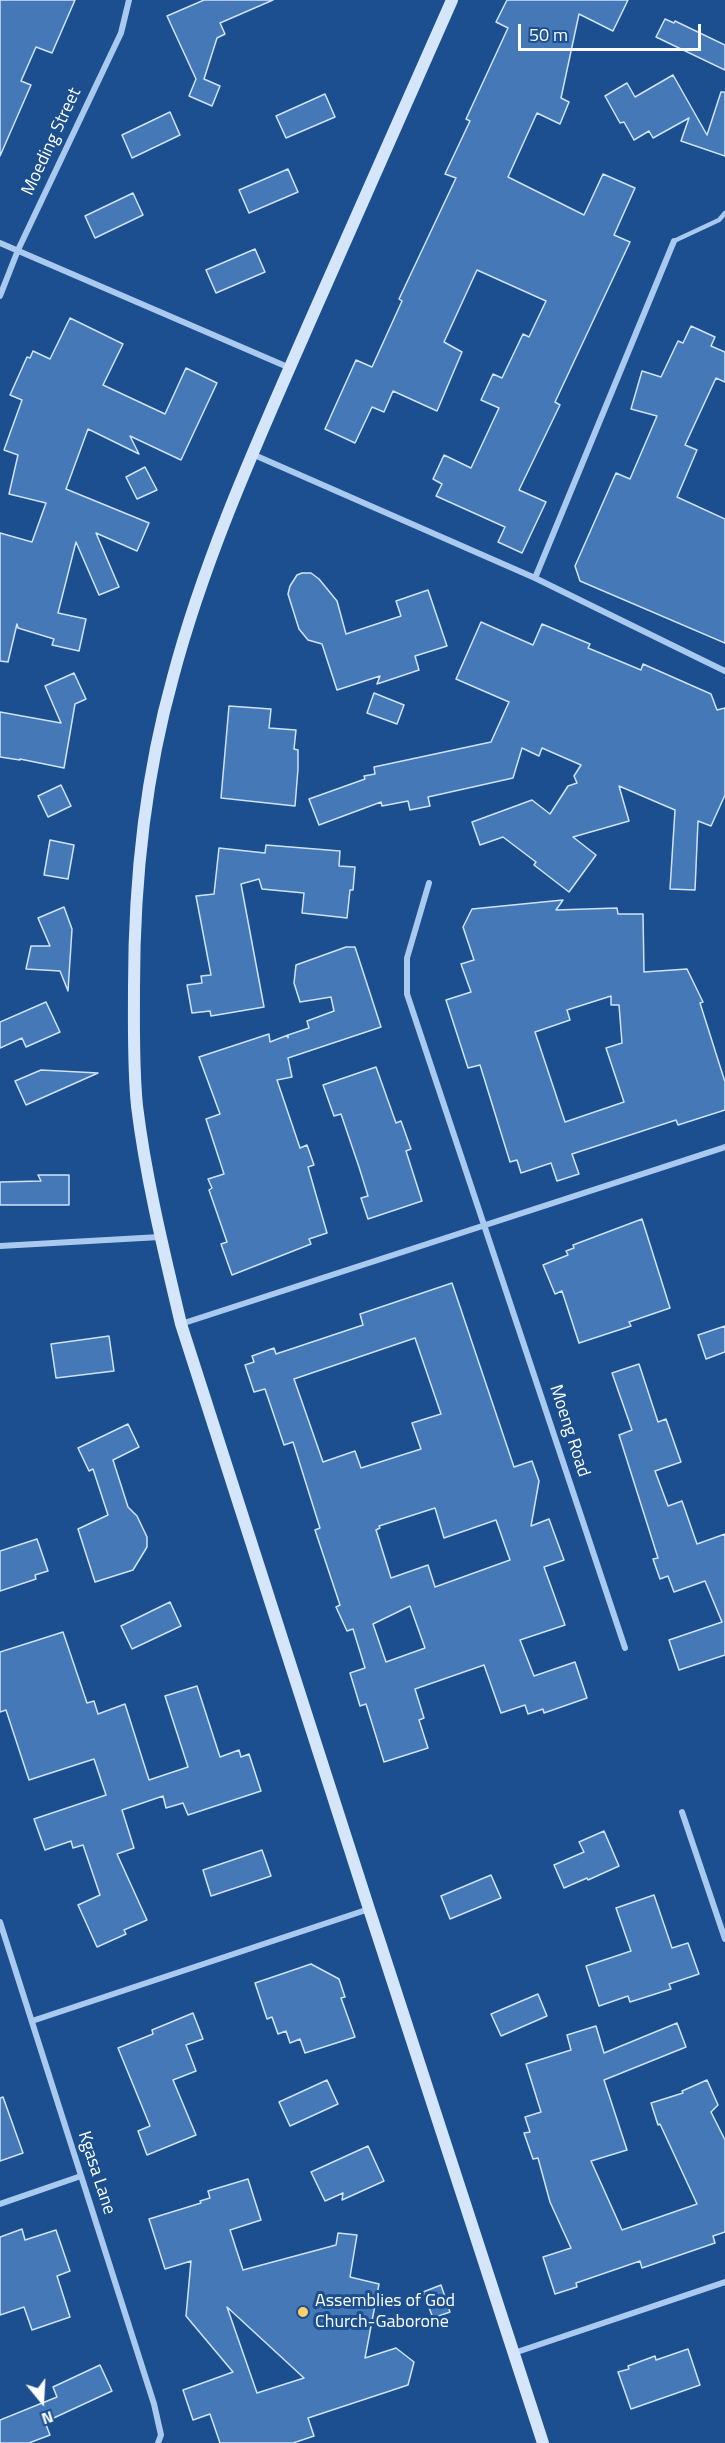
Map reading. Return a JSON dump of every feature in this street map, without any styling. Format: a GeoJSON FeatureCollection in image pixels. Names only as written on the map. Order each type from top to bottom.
{"type":"FeatureCollection","features":[{"type":"Feature","properties":{"kind":"street","name":"Moeding Street"},"geometry":{"type":"LineString","coordinates":[[0,296],[18,250],[121,33],[129,0]]}},
{"type":"Feature","properties":{"kind":"street"},"geometry":{"type":"LineString","coordinates":[[452,0],[252,454],[195,604],[172,678],[157,745],[142,835],[134,942],[134,1062],[137,1107],[160,1237],[182,1324],[543,2443]]}},
{"type":"Feature","properties":{"kind":"street"},"geometry":{"type":"LineString","coordinates":[[535,578],[674,241]]}},
{"type":"Feature","properties":{"kind":"street"},"geometry":{"type":"LineString","coordinates":[[0,243],[290,368]]}},
{"type":"Feature","properties":{"kind":"street"},"geometry":{"type":"LineString","coordinates":[[252,454],[535,578],[725,671]]}},
{"type":"Feature","properties":{"kind":"street","name":"Moeng Road"},"geometry":{"type":"LineString","coordinates":[[429,883],[407,958],[407,994],[625,1648]]}},
{"type":"Feature","properties":{"kind":"street"},"geometry":{"type":"LineString","coordinates":[[182,1324],[725,1147]]}},
{"type":"Feature","properties":{"kind":"street"},"geometry":{"type":"LineString","coordinates":[[0,1246],[160,1237]]}},
{"type":"Feature","properties":{"kind":"street"},"geometry":{"type":"LineString","coordinates":[[682,1812],[725,1939]]}},
{"type":"Feature","properties":{"kind":"street"},"geometry":{"type":"LineString","coordinates":[[32,2021],[369,1909]]}},
{"type":"Feature","properties":{"kind":"street","name":"Kgasa Lane"},"geometry":{"type":"LineString","coordinates":[[0,1922],[154,2404],[160,2435]]}},
{"type":"Feature","properties":{"kind":"street"},"geometry":{"type":"LineString","coordinates":[[0,2204],[81,2176]]}},
{"type":"Feature","properties":{"kind":"street"},"geometry":{"type":"LineString","coordinates":[[513,2353],[725,2282]]}},
{"type":"Feature","properties":{"kind":"street"},"geometry":{"type":"LineString","coordinates":[[158,2443],[160,2435]]}},
{"type":"Feature","properties":{"kind":"lane"},"geometry":{"type":"LineString","coordinates":[[674,241],[719,220],[725,213]]}},
{"type":"Feature","properties":{"kind":"lane"},"geometry":{"type":"LineString","coordinates":[[160,2435],[163,2443]]}},
{"type":"Feature","properties":{"kind":"building"},"geometry":{"type":"Polygon","coordinates":[[[0,0],[75,0],[52,53],[36,47],[21,81],[31,85],[0,156],[0,0]]]}},
{"type":"Feature","properties":{"kind":"building"},"geometry":{"type":"Polygon","coordinates":[[[204,0],[273,0],[220,23],[225,34],[217,38],[204,79],[220,86],[212,106],[189,96],[196,79],[167,16],[204,0]]]}},
{"type":"Feature","properties":{"kind":"building"},"geometry":{"type":"Polygon","coordinates":[[[507,0],[628,0],[613,31],[579,14],[561,98],[569,102],[560,124],[537,113],[508,177],[584,215],[603,174],[635,188],[614,235],[630,242],[555,402],[560,405],[519,490],[546,502],[522,553],[498,542],[505,527],[436,496],[442,484],[433,479],[444,455],[471,468],[499,408],[481,400],[493,374],[502,378],[523,334],[529,337],[546,301],[477,270],[444,342],[462,352],[437,411],[393,391],[384,412],[372,407],[355,443],[325,429],[356,360],[372,367],[402,301],[399,299],[456,178],[445,174],[470,121],[466,119],[508,28],[496,22],[507,0]]]}},
{"type":"Feature","properties":{"kind":"building"},"geometry":{"type":"Polygon","coordinates":[[[665,19],[674,23],[675,21],[725,45],[725,70],[656,37],[665,19]]]}},
{"type":"Feature","properties":{"kind":"building"},"geometry":{"type":"Polygon","coordinates":[[[673,75],[707,135],[721,92],[725,92],[725,156],[681,141],[689,118],[653,138],[649,131],[634,140],[624,122],[620,123],[605,96],[627,83],[635,97],[673,75]]]}},
{"type":"Feature","properties":{"kind":"building"},"geometry":{"type":"Polygon","coordinates":[[[325,94],[335,117],[286,138],[276,116],[325,94]]]}},
{"type":"Feature","properties":{"kind":"building"},"geometry":{"type":"Polygon","coordinates":[[[170,112],[180,135],[132,158],[122,135],[170,112]]]}},
{"type":"Feature","properties":{"kind":"building"},"geometry":{"type":"Polygon","coordinates":[[[288,169],[298,192],[249,213],[239,190],[288,169]]]}},
{"type":"Feature","properties":{"kind":"building"},"geometry":{"type":"Polygon","coordinates":[[[133,193],[143,215],[95,238],[85,216],[133,193]]]}},
{"type":"Feature","properties":{"kind":"building"},"geometry":{"type":"Polygon","coordinates":[[[255,249],[265,272],[216,293],[206,270],[255,249]]]}},
{"type":"Feature","properties":{"kind":"building"},"geometry":{"type":"Polygon","coordinates":[[[70,318],[123,344],[103,385],[165,414],[186,368],[217,383],[181,460],[130,436],[139,454],[88,429],[66,489],[149,523],[137,551],[96,533],[119,587],[99,595],[76,542],[58,613],[86,619],[79,651],[52,645],[54,639],[18,628],[17,624],[8,662],[0,661],[0,533],[32,542],[46,503],[9,494],[18,455],[4,450],[22,400],[10,395],[27,357],[30,358],[33,351],[50,359],[70,318]]]}},
{"type":"Feature","properties":{"kind":"building"},"geometry":{"type":"Polygon","coordinates":[[[691,326],[715,337],[711,346],[725,352],[725,382],[716,378],[685,445],[697,450],[677,497],[725,519],[725,643],[580,581],[575,566],[616,473],[630,479],[657,416],[631,409],[642,371],[661,377],[678,341],[683,343],[691,326]]]}},
{"type":"Feature","properties":{"kind":"building"},"geometry":{"type":"Polygon","coordinates":[[[145,467],[157,490],[137,499],[126,477],[145,467]]]}},
{"type":"Feature","properties":{"kind":"building"},"geometry":{"type":"Polygon","coordinates":[[[311,573],[319,579],[337,601],[346,634],[401,616],[396,601],[428,590],[447,646],[415,656],[419,670],[377,684],[380,676],[337,690],[322,644],[308,640],[299,629],[288,594],[297,575],[311,573]]]}},
{"type":"Feature","properties":{"kind":"building"},"geometry":{"type":"Polygon","coordinates":[[[481,622],[533,645],[542,624],[590,644],[588,648],[641,670],[643,664],[711,694],[717,710],[725,708],[725,795],[711,826],[698,821],[695,890],[670,889],[675,810],[619,786],[629,821],[573,837],[596,855],[569,892],[534,865],[536,862],[503,837],[480,845],[472,822],[532,800],[550,814],[568,786],[577,783],[574,776],[581,765],[542,748],[539,756],[522,748],[513,778],[428,797],[430,806],[410,810],[408,801],[382,806],[381,802],[319,825],[309,799],[365,779],[364,776],[375,774],[374,767],[491,742],[509,702],[456,679],[481,622]]]}},
{"type":"Feature","properties":{"kind":"building"},"geometry":{"type":"Polygon","coordinates":[[[74,673],[86,699],[75,704],[64,768],[0,757],[0,712],[61,723],[45,686],[74,673]]]}},
{"type":"Feature","properties":{"kind":"building"},"geometry":{"type":"Polygon","coordinates":[[[374,693],[404,705],[397,724],[367,713],[374,693]]]}},
{"type":"Feature","properties":{"kind":"building"},"geometry":{"type":"Polygon","coordinates":[[[229,706],[271,709],[269,728],[296,730],[294,749],[298,750],[298,769],[295,806],[221,798],[229,706]]]}},
{"type":"Feature","properties":{"kind":"building"},"geometry":{"type":"Polygon","coordinates":[[[61,785],[71,806],[48,817],[38,796],[61,785]]]}},
{"type":"Feature","properties":{"kind":"building"},"geometry":{"type":"Polygon","coordinates":[[[50,840],[74,845],[68,879],[44,875],[50,840]]]}},
{"type":"Feature","properties":{"kind":"building"},"geometry":{"type":"Polygon","coordinates":[[[266,845],[340,851],[339,866],[355,867],[347,918],[302,913],[304,893],[262,889],[259,879],[241,884],[264,1007],[211,1016],[210,1011],[192,1013],[187,985],[202,983],[201,976],[211,975],[196,896],[214,894],[219,848],[265,853],[266,845]]]}},
{"type":"Feature","properties":{"kind":"building"},"geometry":{"type":"Polygon","coordinates":[[[563,900],[556,910],[617,908],[618,914],[643,914],[644,972],[687,969],[703,1002],[700,1003],[725,1082],[725,1110],[678,1125],[676,1120],[572,1154],[579,1174],[557,1181],[551,1163],[521,1173],[517,1160],[510,1162],[480,1065],[468,1068],[446,1000],[471,992],[461,964],[474,960],[463,927],[472,909],[563,900]],[[611,996],[567,1010],[570,1020],[535,1032],[565,1122],[624,1102],[606,1048],[622,1043],[619,1005],[611,1005],[611,996]]]}},
{"type":"Feature","properties":{"kind":"building"},"geometry":{"type":"Polygon","coordinates":[[[64,907],[72,929],[68,991],[60,971],[26,969],[31,946],[50,946],[38,918],[64,907]]]}},
{"type":"Feature","properties":{"kind":"building"},"geometry":{"type":"Polygon","coordinates":[[[346,947],[355,947],[381,1027],[288,1058],[292,1077],[277,1080],[300,1148],[307,1145],[314,1165],[308,1167],[327,1233],[309,1239],[311,1244],[232,1275],[221,1244],[227,1242],[209,1190],[212,1188],[208,1179],[224,1174],[206,1119],[220,1114],[199,1057],[269,1034],[270,1042],[309,1028],[307,1021],[334,1011],[331,997],[300,1002],[294,983],[296,965],[346,947]]]}},
{"type":"Feature","properties":{"kind":"building"},"geometry":{"type":"Polygon","coordinates":[[[46,1002],[60,1032],[26,1047],[22,1038],[0,1048],[0,1022],[46,1002]]]}},
{"type":"Feature","properties":{"kind":"building"},"geometry":{"type":"Polygon","coordinates":[[[376,1067],[396,1123],[401,1121],[411,1149],[406,1151],[422,1201],[368,1219],[361,1198],[368,1196],[359,1167],[341,1114],[334,1116],[323,1085],[376,1067]]]}},
{"type":"Feature","properties":{"kind":"building"},"geometry":{"type":"Polygon","coordinates":[[[41,1070],[98,1073],[26,1105],[15,1081],[41,1070]]]}},
{"type":"Feature","properties":{"kind":"building"},"geometry":{"type":"Polygon","coordinates":[[[38,1175],[69,1175],[69,1205],[0,1205],[0,1182],[41,1181],[38,1175]]]}},
{"type":"Feature","properties":{"kind":"building"},"geometry":{"type":"Polygon","coordinates":[[[642,1219],[670,1308],[629,1322],[631,1326],[579,1343],[562,1291],[555,1294],[543,1265],[568,1255],[566,1251],[574,1248],[573,1245],[642,1219]]]}},
{"type":"Feature","properties":{"kind":"building"},"geometry":{"type":"Polygon","coordinates":[[[452,1283],[514,1467],[532,1461],[539,1481],[531,1526],[549,1519],[564,1560],[544,1567],[565,1625],[520,1640],[534,1676],[575,1662],[587,1698],[544,1713],[543,1709],[528,1714],[525,1705],[501,1713],[484,1665],[415,1689],[424,1718],[419,1720],[428,1748],[384,1762],[366,1704],[360,1706],[350,1673],[365,1668],[353,1629],[347,1631],[336,1607],[340,1605],[315,1530],[320,1528],[293,1442],[284,1445],[265,1389],[254,1392],[245,1365],[254,1362],[252,1356],[274,1348],[276,1354],[363,1325],[360,1314],[452,1283]],[[415,1338],[294,1379],[323,1462],[355,1451],[361,1468],[421,1449],[412,1423],[441,1414],[415,1338]],[[435,1508],[379,1526],[380,1528],[376,1530],[391,1578],[428,1565],[435,1587],[510,1560],[496,1520],[444,1538],[435,1508]],[[410,1606],[373,1624],[386,1662],[425,1648],[410,1606]]]}},
{"type":"Feature","properties":{"kind":"building"},"geometry":{"type":"Polygon","coordinates":[[[725,1326],[725,1352],[706,1359],[698,1335],[725,1326]]]}},
{"type":"Feature","properties":{"kind":"building"},"geometry":{"type":"Polygon","coordinates":[[[109,1336],[114,1371],[56,1378],[51,1344],[109,1336]]]}},
{"type":"Feature","properties":{"kind":"building"},"geometry":{"type":"Polygon","coordinates":[[[639,1364],[658,1422],[666,1419],[681,1462],[655,1471],[668,1506],[682,1501],[697,1544],[725,1534],[725,1655],[679,1670],[669,1640],[722,1622],[705,1581],[674,1592],[668,1576],[660,1579],[653,1559],[658,1558],[619,1435],[632,1430],[612,1373],[639,1364]]]}},
{"type":"Feature","properties":{"kind":"building"},"geometry":{"type":"Polygon","coordinates":[[[128,1424],[139,1447],[113,1460],[128,1507],[137,1516],[147,1537],[147,1547],[133,1570],[95,1582],[78,1529],[108,1515],[93,1469],[89,1471],[78,1448],[128,1424]]]}},
{"type":"Feature","properties":{"kind":"building"},"geometry":{"type":"Polygon","coordinates":[[[37,1539],[48,1571],[35,1575],[36,1579],[0,1591],[0,1551],[37,1539]]]}},
{"type":"Feature","properties":{"kind":"building"},"geometry":{"type":"Polygon","coordinates":[[[170,1602],[181,1626],[132,1649],[121,1626],[170,1602]]]}},
{"type":"Feature","properties":{"kind":"building"},"geometry":{"type":"Polygon","coordinates":[[[63,1632],[87,1703],[94,1701],[98,1714],[125,1704],[149,1780],[188,1767],[165,1696],[197,1686],[220,1757],[239,1750],[241,1757],[249,1754],[261,1791],[188,1815],[183,1803],[166,1808],[163,1796],[122,1810],[134,1848],[117,1854],[147,1920],[124,1930],[126,1934],[97,1947],[78,1905],[100,1895],[83,1845],[73,1848],[71,1841],[45,1850],[34,1819],[106,1795],[94,1759],[29,1780],[6,1710],[0,1712],[0,1652],[63,1632]]]}},
{"type":"Feature","properties":{"kind":"building"},"geometry":{"type":"Polygon","coordinates":[[[604,1831],[619,1866],[564,1888],[554,1865],[584,1852],[579,1842],[604,1831]]]}},
{"type":"Feature","properties":{"kind":"building"},"geometry":{"type":"Polygon","coordinates":[[[262,1850],[271,1876],[211,1896],[203,1870],[262,1850]]]}},
{"type":"Feature","properties":{"kind":"building"},"geometry":{"type":"Polygon","coordinates":[[[491,1875],[501,1898],[450,1919],[441,1896],[491,1875]]]}},
{"type":"Feature","properties":{"kind":"building"},"geometry":{"type":"Polygon","coordinates":[[[654,1895],[672,1948],[688,1943],[699,1974],[669,1984],[671,1989],[630,2002],[628,1996],[599,2006],[586,1966],[631,1951],[616,1908],[654,1895]]]}},
{"type":"Feature","properties":{"kind":"building"},"geometry":{"type":"Polygon","coordinates":[[[311,1964],[339,1979],[345,1997],[341,1998],[355,2037],[305,2053],[300,2039],[290,2043],[286,2031],[278,2034],[272,2017],[267,2019],[255,1983],[311,1964]]]}},
{"type":"Feature","properties":{"kind":"building"},"geometry":{"type":"Polygon","coordinates":[[[538,1994],[547,2016],[501,2036],[491,2014],[538,1994]]]}},
{"type":"Feature","properties":{"kind":"building"},"geometry":{"type":"Polygon","coordinates":[[[193,2013],[203,2039],[186,2045],[196,2071],[173,2080],[196,2135],[147,2155],[138,2131],[150,2126],[118,2048],[153,2034],[152,2030],[193,2013]]]}},
{"type":"Feature","properties":{"kind":"building"},"geometry":{"type":"Polygon","coordinates":[[[677,2023],[686,2047],[604,2080],[627,2150],[591,2161],[622,2230],[697,2204],[660,2124],[658,2125],[651,2103],[683,2093],[682,2091],[707,2080],[718,2105],[711,2112],[725,2140],[725,2232],[713,2236],[715,2243],[642,2268],[640,2261],[576,2283],[577,2287],[555,2294],[543,2257],[571,2248],[550,2202],[538,2158],[533,2159],[524,2133],[530,2132],[525,2117],[541,2112],[526,2064],[571,2050],[567,2035],[596,2026],[604,2053],[677,2023]]]}},
{"type":"Feature","properties":{"kind":"building"},"geometry":{"type":"Polygon","coordinates":[[[327,2080],[338,2104],[290,2126],[279,2102],[327,2080]]]}},
{"type":"Feature","properties":{"kind":"building"},"geometry":{"type":"Polygon","coordinates":[[[3,2097],[23,2153],[0,2161],[0,2098],[3,2097]]]}},
{"type":"Feature","properties":{"kind":"building"},"geometry":{"type":"Polygon","coordinates":[[[368,2146],[384,2181],[342,2200],[343,2193],[325,2201],[311,2172],[368,2146]]]}},
{"type":"Feature","properties":{"kind":"building"},"geometry":{"type":"Polygon","coordinates":[[[248,2179],[261,2220],[230,2230],[243,2270],[336,2245],[338,2233],[357,2235],[350,2277],[379,2284],[365,2358],[396,2348],[414,2362],[408,2385],[308,2418],[314,2436],[293,2443],[220,2443],[210,2414],[193,2420],[183,2390],[233,2372],[186,2316],[191,2261],[165,2269],[149,2219],[201,2203],[200,2201],[210,2198],[208,2191],[248,2179]],[[227,2307],[257,2393],[304,2378],[227,2307]]]}},
{"type":"Feature","properties":{"kind":"building"},"geometry":{"type":"Polygon","coordinates":[[[22,2229],[25,2240],[56,2230],[70,2271],[57,2276],[70,2317],[32,2330],[24,2307],[0,2315],[0,2237],[22,2229]]]}},
{"type":"Feature","properties":{"kind":"building"},"geometry":{"type":"Polygon","coordinates":[[[441,2285],[450,2312],[433,2318],[423,2292],[441,2285]]]}},
{"type":"Feature","properties":{"kind":"building"},"geometry":{"type":"Polygon","coordinates":[[[688,2349],[700,2385],[631,2409],[618,2372],[655,2356],[656,2360],[688,2349]]]}},
{"type":"Feature","properties":{"kind":"building"},"geometry":{"type":"Polygon","coordinates":[[[100,2365],[112,2391],[45,2422],[50,2435],[29,2443],[0,2443],[0,2420],[57,2397],[53,2387],[100,2365]]]}},
{"type":"Feature","properties":{"kind":"place","name":"Assemblies of God Church-Gaborone"},"geometry":{"type":"Point","coordinates":[303,2312]}}]}
